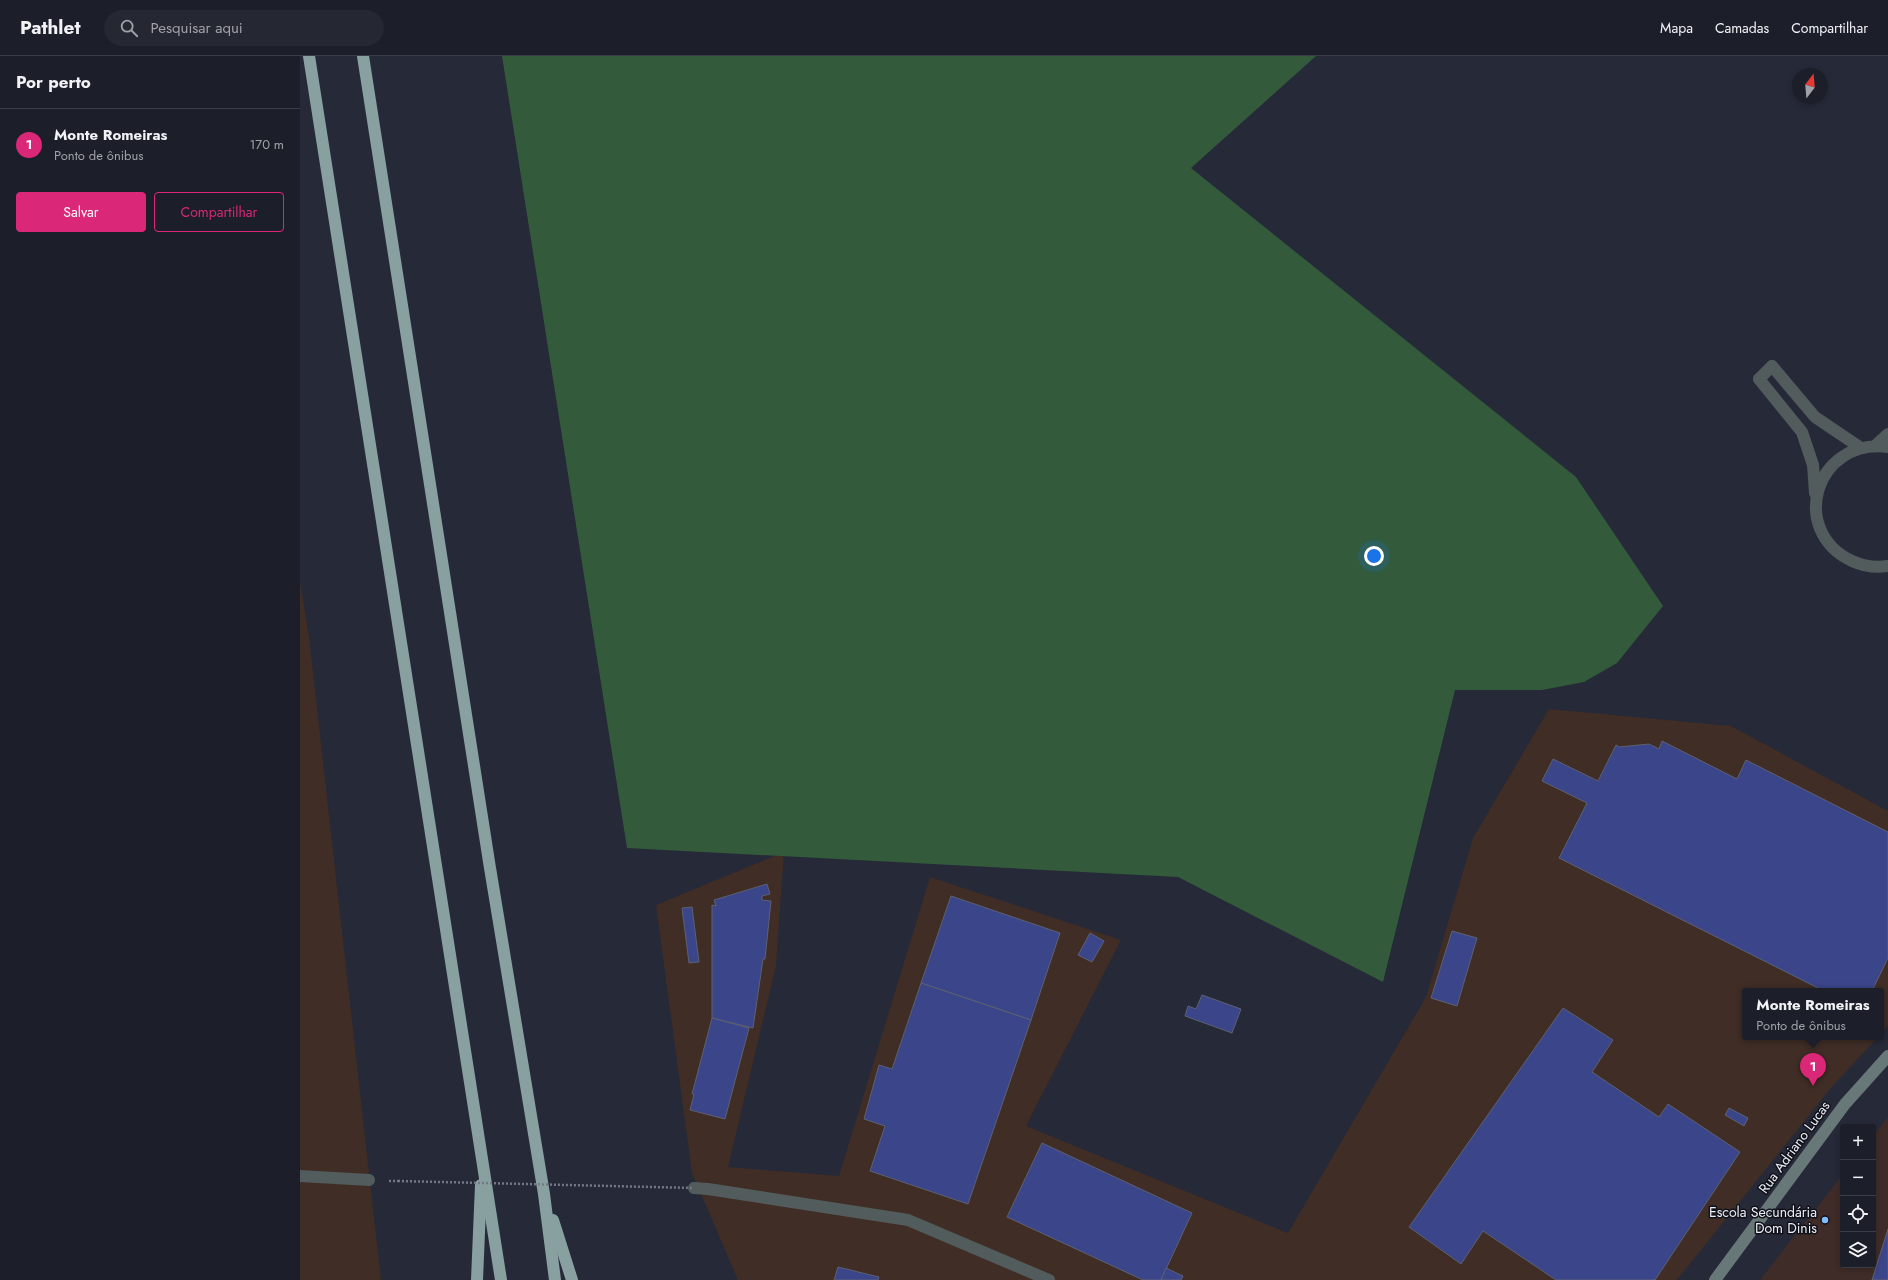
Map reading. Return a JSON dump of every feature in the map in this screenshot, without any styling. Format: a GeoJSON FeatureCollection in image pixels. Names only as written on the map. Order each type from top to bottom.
{"type":"FeatureCollection","features":[{"type":"Feature","properties":{"kind":"highway"},"geometry":{"type":"LineString","coordinates":[[309,56],[501,1280]]}},
{"type":"Feature","properties":{"kind":"highway"},"geometry":{"type":"LineString","coordinates":[[363,56],[490,868],[544,1194],[554,1280]]}},
{"type":"Feature","properties":{"kind":"highway"},"geometry":{"type":"LineString","coordinates":[[477,1280],[482,1158]]}},
{"type":"Feature","properties":{"kind":"highway"},"geometry":{"type":"LineString","coordinates":[[544,1194],[572,1280]]}},
{"type":"Feature","properties":{"kind":"street"},"geometry":{"type":"LineString","coordinates":[[1861,448],[1815,417],[1772,366],[1759,379],[1802,432],[1813,465],[1818,522],[1827,542],[1842,556],[1861,565],[1886,567]]}},
{"type":"Feature","properties":{"kind":"street"},"geometry":{"type":"LineString","coordinates":[[1874,446],[1888,434]]}},
{"type":"Feature","properties":{"kind":"street"},"geometry":{"type":"LineString","coordinates":[[1816,502],[1820,484],[1828,469],[1841,457],[1861,448],[1874,446],[1888,447]]}},
{"type":"Feature","properties":{"kind":"street","name":"Rua Adriano Lucas"},"geometry":{"type":"LineString","coordinates":[[1715,1280],[1845,1104],[1888,1056]]}},
{"type":"Feature","properties":{"kind":"street"},"geometry":{"type":"LineString","coordinates":[[300,1176],[369,1180]]}},
{"type":"Feature","properties":{"kind":"street"},"geometry":{"type":"LineString","coordinates":[[694,1188],[908,1220],[1049,1280]]}},
{"type":"Feature","properties":{"kind":"path"},"geometry":{"type":"LineString","coordinates":[[398,1181],[694,1188]]}},
{"type":"Feature","properties":{"kind":"shaded area"},"geometry":{"type":"Polygon","coordinates":[[[300,582],[309,637],[381,1280],[300,1280],[300,582]]]}},
{"type":"Feature","properties":{"kind":"shaded area"},"geometry":{"type":"Polygon","coordinates":[[[1549,709],[1731,726],[1888,811],[1888,1026],[1884,1030],[1884,988],[1742,988],[1742,1040],[1875,1040],[1830,1089],[1677,1280],[738,1280],[692,1173],[656,905],[784,852],[776,966],[728,1167],[839,1176],[930,877],[1121,940],[1026,1126],[1288,1233],[1426,997],[1473,838],[1549,709]]]}},
{"type":"Feature","properties":{"kind":"shaded area","name":"Escola Secundária Dom Dinis"},"geometry":{"type":"Polygon","coordinates":[[[1888,1117],[1888,1280],[1760,1280],[1840,1178],[1840,1268],[1876,1268],[1876,1132],[1888,1117]]]}},
{"type":"Feature","properties":{"kind":"green space"},"geometry":{"type":"Polygon","coordinates":[[[502,56],[1316,56],[1191,168],[1576,477],[1663,606],[1617,663],[1584,682],[1542,690],[1455,690],[1383,982],[1178,877],[627,848],[502,56]]]}},
{"type":"Feature","properties":{"kind":"building"},"geometry":{"type":"Polygon","coordinates":[[[1662,741],[1737,779],[1746,760],[1888,832],[1888,958],[1873,988],[1818,988],[1559,858],[1587,803],[1542,781],[1553,759],[1598,781],[1616,745],[1619,747],[1649,744],[1659,749],[1662,741]]]}},
{"type":"Feature","properties":{"kind":"building"},"geometry":{"type":"Polygon","coordinates":[[[767,884],[770,894],[762,896],[762,900],[771,901],[765,959],[763,959],[753,1028],[712,1018],[712,905],[716,906],[714,900],[767,884]]]}},
{"type":"Feature","properties":{"kind":"building"},"geometry":{"type":"Polygon","coordinates":[[[951,896],[1060,933],[1031,1020],[921,983],[951,896]]]}},
{"type":"Feature","properties":{"kind":"building"},"geometry":{"type":"Polygon","coordinates":[[[692,907],[699,962],[689,963],[682,908],[692,907]]]}},
{"type":"Feature","properties":{"kind":"building"},"geometry":{"type":"Polygon","coordinates":[[[1452,931],[1477,938],[1457,1006],[1431,998],[1452,931]]]}},
{"type":"Feature","properties":{"kind":"building"},"geometry":{"type":"Polygon","coordinates":[[[1090,933],[1104,941],[1092,962],[1078,955],[1090,933]]]}},
{"type":"Feature","properties":{"kind":"building"},"geometry":{"type":"Polygon","coordinates":[[[921,983],[1031,1020],[968,1204],[870,1171],[885,1126],[864,1119],[879,1065],[892,1069],[921,983]]]}},
{"type":"Feature","properties":{"kind":"building"},"geometry":{"type":"Polygon","coordinates":[[[1202,995],[1241,1009],[1232,1033],[1185,1016],[1188,1006],[1196,1009],[1202,995]]]}},
{"type":"Feature","properties":{"kind":"building"},"geometry":{"type":"Polygon","coordinates":[[[1563,1008],[1613,1040],[1592,1072],[1659,1117],[1668,1104],[1740,1152],[1655,1280],[1556,1280],[1483,1231],[1461,1264],[1409,1227],[1563,1008]]]}},
{"type":"Feature","properties":{"kind":"building"},"geometry":{"type":"Polygon","coordinates":[[[712,1018],[749,1028],[725,1119],[690,1110],[694,1094],[692,1094],[712,1018]]]}},
{"type":"Feature","properties":{"kind":"building"},"geometry":{"type":"Polygon","coordinates":[[[1729,1108],[1748,1118],[1744,1126],[1725,1115],[1729,1108]]]}},
{"type":"Feature","properties":{"kind":"building"},"geometry":{"type":"Polygon","coordinates":[[[1042,1143],[1192,1213],[1161,1280],[1143,1280],[1007,1217],[1042,1143]]]}},
{"type":"Feature","properties":{"kind":"building"},"geometry":{"type":"Polygon","coordinates":[[[1888,1229],[1888,1280],[1872,1280],[1888,1229]]]}},
{"type":"Feature","properties":{"kind":"building"},"geometry":{"type":"Polygon","coordinates":[[[838,1267],[879,1277],[878,1280],[834,1280],[838,1267]]]}},
{"type":"Feature","properties":{"kind":"building"},"geometry":{"type":"Polygon","coordinates":[[[1166,1268],[1183,1276],[1181,1280],[1161,1280],[1166,1268]]]}},
{"type":"Feature","properties":{"kind":"place","name":"Monte Romeiras"},"geometry":{"type":"Point","coordinates":[1813,1086]}},
{"type":"Feature","properties":{"kind":"place","name":"Escola Secundária Dom Dinis"},"geometry":{"type":"Point","coordinates":[1825,1220]}}]}
